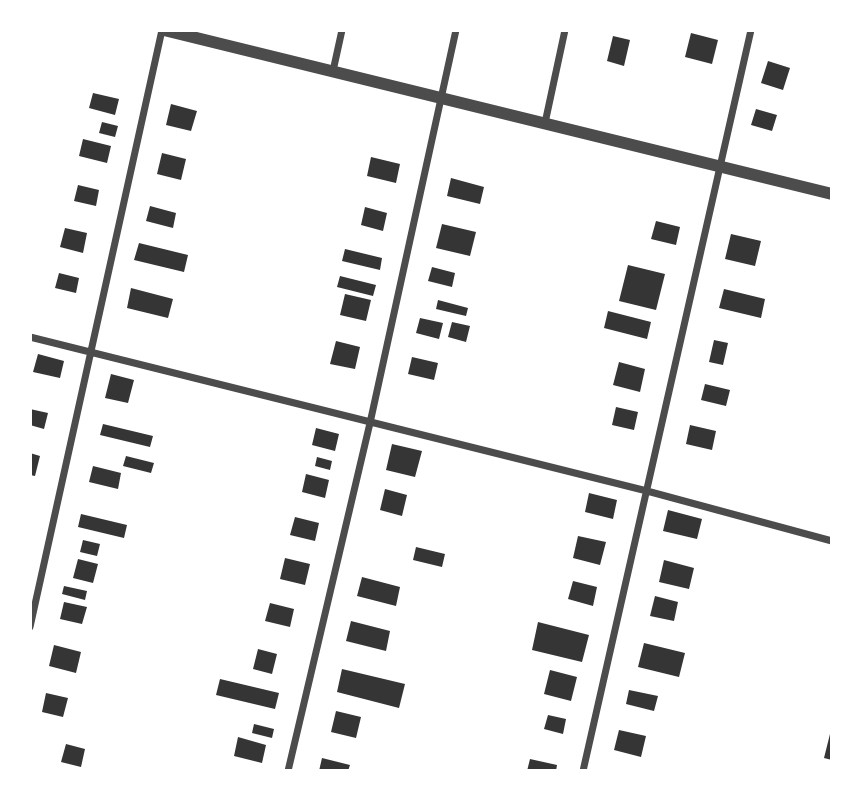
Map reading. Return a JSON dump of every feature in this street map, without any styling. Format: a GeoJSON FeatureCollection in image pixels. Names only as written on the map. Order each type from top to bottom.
{"type":"FeatureCollection","features":[{"type":"Feature","properties":{"kind":"street"},"geometry":{"type":"LineString","coordinates":[[30,627],[163,30],[832,194]]}},
{"type":"Feature","properties":{"kind":"street"},"geometry":{"type":"LineString","coordinates":[[333,71],[342,30]]}},
{"type":"Feature","properties":{"kind":"street"},"geometry":{"type":"LineString","coordinates":[[288,771],[370,423],[456,30]]}},
{"type":"Feature","properties":{"kind":"street"},"geometry":{"type":"LineString","coordinates":[[545,123],[565,30]]}},
{"type":"Feature","properties":{"kind":"street"},"geometry":{"type":"LineString","coordinates":[[583,771],[751,30]]}},
{"type":"Feature","properties":{"kind":"street"},"geometry":{"type":"LineString","coordinates":[[30,337],[647,491],[832,541]]}},
{"type":"Feature","properties":{"kind":"building"},"geometry":{"type":"Polygon","coordinates":[[[691,33],[718,40],[712,64],[685,57],[691,33]]]}},
{"type":"Feature","properties":{"kind":"building"},"geometry":{"type":"Polygon","coordinates":[[[613,36],[630,40],[624,66],[607,61],[613,36]]]}},
{"type":"Feature","properties":{"kind":"building"},"geometry":{"type":"Polygon","coordinates":[[[768,61],[790,68],[783,90],[761,83],[768,61]]]}},
{"type":"Feature","properties":{"kind":"building"},"geometry":{"type":"Polygon","coordinates":[[[93,93],[119,99],[115,115],[89,108],[93,93]]]}},
{"type":"Feature","properties":{"kind":"building"},"geometry":{"type":"Polygon","coordinates":[[[171,104],[197,111],[191,131],[166,125],[171,104]]]}},
{"type":"Feature","properties":{"kind":"building"},"geometry":{"type":"Polygon","coordinates":[[[756,109],[777,115],[772,131],[751,125],[756,109]]]}},
{"type":"Feature","properties":{"kind":"building"},"geometry":{"type":"Polygon","coordinates":[[[102,122],[118,126],[115,137],[99,133],[102,122]]]}},
{"type":"Feature","properties":{"kind":"building"},"geometry":{"type":"Polygon","coordinates":[[[83,139],[111,146],[107,163],[79,156],[83,139]]]}},
{"type":"Feature","properties":{"kind":"building"},"geometry":{"type":"Polygon","coordinates":[[[162,153],[186,159],[181,180],[157,174],[162,153]]]}},
{"type":"Feature","properties":{"kind":"building"},"geometry":{"type":"Polygon","coordinates":[[[371,157],[400,164],[396,183],[367,176],[371,157]]]}},
{"type":"Feature","properties":{"kind":"building"},"geometry":{"type":"Polygon","coordinates":[[[451,178],[484,187],[480,204],[447,196],[451,178]]]}},
{"type":"Feature","properties":{"kind":"building"},"geometry":{"type":"Polygon","coordinates":[[[78,185],[99,190],[96,206],[74,201],[78,185]]]}},
{"type":"Feature","properties":{"kind":"building"},"geometry":{"type":"Polygon","coordinates":[[[150,206],[176,213],[173,228],[146,221],[150,206]]]}},
{"type":"Feature","properties":{"kind":"building"},"geometry":{"type":"Polygon","coordinates":[[[365,207],[387,213],[383,231],[361,225],[365,207]]]}},
{"type":"Feature","properties":{"kind":"building"},"geometry":{"type":"Polygon","coordinates":[[[656,221],[680,227],[676,245],[651,239],[656,221]]]}},
{"type":"Feature","properties":{"kind":"building"},"geometry":{"type":"Polygon","coordinates":[[[442,224],[476,232],[470,256],[436,248],[442,224]]]}},
{"type":"Feature","properties":{"kind":"building"},"geometry":{"type":"Polygon","coordinates":[[[65,228],[87,233],[83,253],[60,247],[65,228]]]}},
{"type":"Feature","properties":{"kind":"building"},"geometry":{"type":"Polygon","coordinates":[[[731,234],[761,241],[755,266],[725,259],[731,234]]]}},
{"type":"Feature","properties":{"kind":"building"},"geometry":{"type":"Polygon","coordinates":[[[139,243],[188,255],[184,272],[134,260],[139,243]]]}},
{"type":"Feature","properties":{"kind":"building"},"geometry":{"type":"Polygon","coordinates":[[[345,249],[382,258],[380,270],[342,261],[345,249]]]}},
{"type":"Feature","properties":{"kind":"building"},"geometry":{"type":"Polygon","coordinates":[[[628,265],[665,274],[656,310],[619,301],[628,265]]]}},
{"type":"Feature","properties":{"kind":"building"},"geometry":{"type":"Polygon","coordinates":[[[432,267],[455,273],[452,287],[428,281],[432,267]]]}},
{"type":"Feature","properties":{"kind":"building"},"geometry":{"type":"Polygon","coordinates":[[[59,273],[79,278],[76,293],[55,288],[59,273]]]}},
{"type":"Feature","properties":{"kind":"building"},"geometry":{"type":"Polygon","coordinates":[[[340,276],[376,285],[373,296],[337,287],[340,276]]]}},
{"type":"Feature","properties":{"kind":"building"},"geometry":{"type":"Polygon","coordinates":[[[131,288],[173,299],[168,318],[127,308],[131,288]]]}},
{"type":"Feature","properties":{"kind":"building"},"geometry":{"type":"Polygon","coordinates":[[[724,289],[765,299],[761,318],[719,308],[724,289]]]}},
{"type":"Feature","properties":{"kind":"building"},"geometry":{"type":"Polygon","coordinates":[[[345,294],[371,300],[366,321],[340,315],[345,294]]]}},
{"type":"Feature","properties":{"kind":"building"},"geometry":{"type":"Polygon","coordinates":[[[438,300],[468,308],[466,316],[436,309],[438,300]]]}},
{"type":"Feature","properties":{"kind":"building"},"geometry":{"type":"Polygon","coordinates":[[[608,311],[651,322],[647,339],[604,328],[608,311]]]}},
{"type":"Feature","properties":{"kind":"building"},"geometry":{"type":"Polygon","coordinates":[[[420,318],[443,323],[439,339],[416,333],[420,318]]]}},
{"type":"Feature","properties":{"kind":"building"},"geometry":{"type":"Polygon","coordinates":[[[452,322],[470,326],[466,342],[448,337],[452,322]]]}},
{"type":"Feature","properties":{"kind":"building"},"geometry":{"type":"Polygon","coordinates":[[[714,340],[728,343],[723,365],[709,362],[714,340]]]}},
{"type":"Feature","properties":{"kind":"building"},"geometry":{"type":"Polygon","coordinates":[[[336,341],[360,347],[355,369],[330,364],[336,341]]]}},
{"type":"Feature","properties":{"kind":"building"},"geometry":{"type":"Polygon","coordinates":[[[38,354],[64,361],[60,378],[33,372],[38,354]]]}},
{"type":"Feature","properties":{"kind":"building"},"geometry":{"type":"Polygon","coordinates":[[[412,357],[438,363],[434,380],[408,374],[412,357]]]}},
{"type":"Feature","properties":{"kind":"building"},"geometry":{"type":"Polygon","coordinates":[[[619,362],[645,369],[640,392],[613,385],[619,362]]]}},
{"type":"Feature","properties":{"kind":"building"},"geometry":{"type":"Polygon","coordinates":[[[111,374],[134,380],[128,403],[105,398],[111,374]]]}},
{"type":"Feature","properties":{"kind":"building"},"geometry":{"type":"Polygon","coordinates":[[[705,384],[730,390],[726,406],[701,400],[705,384]]]}},
{"type":"Feature","properties":{"kind":"building"},"geometry":{"type":"Polygon","coordinates":[[[616,407],[638,412],[634,430],[612,425],[616,407]]]}},
{"type":"Feature","properties":{"kind":"building"},"geometry":{"type":"Polygon","coordinates":[[[30,409],[48,413],[44,429],[30,425],[30,409]]]}},
{"type":"Feature","properties":{"kind":"building"},"geometry":{"type":"Polygon","coordinates":[[[103,424],[153,436],[150,447],[100,435],[103,424]]]}},
{"type":"Feature","properties":{"kind":"building"},"geometry":{"type":"Polygon","coordinates":[[[690,425],[716,431],[712,450],[686,444],[690,425]]]}},
{"type":"Feature","properties":{"kind":"building"},"geometry":{"type":"Polygon","coordinates":[[[316,428],[339,434],[335,451],[312,445],[316,428]]]}},
{"type":"Feature","properties":{"kind":"building"},"geometry":{"type":"Polygon","coordinates":[[[392,444],[422,451],[415,477],[386,470],[392,444]]]}},
{"type":"Feature","properties":{"kind":"building"},"geometry":{"type":"Polygon","coordinates":[[[30,453],[40,456],[35,476],[30,475],[30,453]]]}},
{"type":"Feature","properties":{"kind":"building"},"geometry":{"type":"Polygon","coordinates":[[[126,456],[154,463],[151,473],[123,466],[126,456]]]}},
{"type":"Feature","properties":{"kind":"building"},"geometry":{"type":"Polygon","coordinates":[[[317,457],[332,461],[330,470],[315,466],[317,457]]]}},
{"type":"Feature","properties":{"kind":"building"},"geometry":{"type":"Polygon","coordinates":[[[93,466],[121,473],[118,489],[89,482],[93,466]]]}},
{"type":"Feature","properties":{"kind":"building"},"geometry":{"type":"Polygon","coordinates":[[[306,474],[329,480],[325,498],[302,492],[306,474]]]}},
{"type":"Feature","properties":{"kind":"building"},"geometry":{"type":"Polygon","coordinates":[[[385,489],[407,495],[402,516],[380,510],[385,489]]]}},
{"type":"Feature","properties":{"kind":"building"},"geometry":{"type":"Polygon","coordinates":[[[589,493],[617,500],[613,519],[585,512],[589,493]]]}},
{"type":"Feature","properties":{"kind":"building"},"geometry":{"type":"Polygon","coordinates":[[[668,510],[702,519],[697,539],[663,531],[668,510]]]}},
{"type":"Feature","properties":{"kind":"building"},"geometry":{"type":"Polygon","coordinates":[[[81,514],[127,525],[124,538],[78,527],[81,514]]]}},
{"type":"Feature","properties":{"kind":"building"},"geometry":{"type":"Polygon","coordinates":[[[295,517],[319,523],[315,541],[290,535],[295,517]]]}},
{"type":"Feature","properties":{"kind":"building"},"geometry":{"type":"Polygon","coordinates":[[[578,536],[606,542],[600,565],[573,558],[578,536]]]}},
{"type":"Feature","properties":{"kind":"building"},"geometry":{"type":"Polygon","coordinates":[[[83,540],[100,544],[97,556],[80,552],[83,540]]]}},
{"type":"Feature","properties":{"kind":"building"},"geometry":{"type":"Polygon","coordinates":[[[416,547],[445,554],[442,567],[413,560],[416,547]]]}},
{"type":"Feature","properties":{"kind":"building"},"geometry":{"type":"Polygon","coordinates":[[[285,558],[310,564],[305,585],[280,579],[285,558]]]}},
{"type":"Feature","properties":{"kind":"building"},"geometry":{"type":"Polygon","coordinates":[[[78,559],[98,564],[93,583],[73,578],[78,559]]]}},
{"type":"Feature","properties":{"kind":"building"},"geometry":{"type":"Polygon","coordinates":[[[664,560],[694,568],[689,589],[659,582],[664,560]]]}},
{"type":"Feature","properties":{"kind":"building"},"geometry":{"type":"Polygon","coordinates":[[[362,577],[400,587],[396,606],[357,596],[362,577]]]}},
{"type":"Feature","properties":{"kind":"building"},"geometry":{"type":"Polygon","coordinates":[[[573,581],[597,587],[593,606],[568,599],[573,581]]]}},
{"type":"Feature","properties":{"kind":"building"},"geometry":{"type":"Polygon","coordinates":[[[64,586],[87,591],[85,600],[62,594],[64,586]]]}},
{"type":"Feature","properties":{"kind":"building"},"geometry":{"type":"Polygon","coordinates":[[[655,596],[678,602],[674,621],[650,616],[655,596]]]}},
{"type":"Feature","properties":{"kind":"building"},"geometry":{"type":"Polygon","coordinates":[[[64,602],[87,607],[82,624],[60,619],[64,602]]]}},
{"type":"Feature","properties":{"kind":"building"},"geometry":{"type":"Polygon","coordinates":[[[270,603],[294,609],[290,627],[265,621],[270,603]]]}},
{"type":"Feature","properties":{"kind":"building"},"geometry":{"type":"Polygon","coordinates":[[[351,621],[390,631],[386,651],[346,641],[351,621]]]}},
{"type":"Feature","properties":{"kind":"building"},"geometry":{"type":"Polygon","coordinates":[[[538,622],[589,635],[582,662],[532,650],[538,622]]]}},
{"type":"Feature","properties":{"kind":"building"},"geometry":{"type":"Polygon","coordinates":[[[644,643],[685,653],[679,677],[638,667],[644,643]]]}},
{"type":"Feature","properties":{"kind":"building"},"geometry":{"type":"Polygon","coordinates":[[[54,645],[81,652],[76,673],[49,666],[54,645]]]}},
{"type":"Feature","properties":{"kind":"building"},"geometry":{"type":"Polygon","coordinates":[[[258,649],[277,654],[272,674],[253,669],[258,649]]]}},
{"type":"Feature","properties":{"kind":"building"},"geometry":{"type":"Polygon","coordinates":[[[342,669],[405,684],[399,708],[337,692],[342,669]]]}},
{"type":"Feature","properties":{"kind":"building"},"geometry":{"type":"Polygon","coordinates":[[[550,670],[577,677],[571,701],[544,694],[550,670]]]}},
{"type":"Feature","properties":{"kind":"building"},"geometry":{"type":"Polygon","coordinates":[[[220,679],[279,693],[275,709],[216,695],[220,679]]]}},
{"type":"Feature","properties":{"kind":"building"},"geometry":{"type":"Polygon","coordinates":[[[629,690],[658,696],[654,711],[626,704],[629,690]]]}},
{"type":"Feature","properties":{"kind":"building"},"geometry":{"type":"Polygon","coordinates":[[[46,693],[68,698],[63,717],[42,712],[46,693]]]}},
{"type":"Feature","properties":{"kind":"building"},"geometry":{"type":"Polygon","coordinates":[[[336,711],[361,717],[356,738],[331,732],[336,711]]]}},
{"type":"Feature","properties":{"kind":"building"},"geometry":{"type":"Polygon","coordinates":[[[548,715],[566,719],[563,734],[544,729],[548,715]]]}},
{"type":"Feature","properties":{"kind":"building"},"geometry":{"type":"Polygon","coordinates":[[[254,724],[274,729],[272,738],[252,733],[254,724]]]}},
{"type":"Feature","properties":{"kind":"building"},"geometry":{"type":"Polygon","coordinates":[[[619,730],[646,736],[641,757],[614,750],[619,730]]]}},
{"type":"Feature","properties":{"kind":"building"},"geometry":{"type":"Polygon","coordinates":[[[832,734],[832,760],[824,758],[832,734]]]}},
{"type":"Feature","properties":{"kind":"building"},"geometry":{"type":"Polygon","coordinates":[[[238,737],[266,745],[262,763],[234,756],[238,737]]]}},
{"type":"Feature","properties":{"kind":"building"},"geometry":{"type":"Polygon","coordinates":[[[66,744],[85,749],[81,767],[61,762],[66,744]]]}},
{"type":"Feature","properties":{"kind":"building"},"geometry":{"type":"Polygon","coordinates":[[[322,758],[350,765],[348,771],[319,771],[322,758]]]}},
{"type":"Feature","properties":{"kind":"building"},"geometry":{"type":"Polygon","coordinates":[[[530,759],[557,765],[556,771],[527,771],[530,759]]]}}]}
